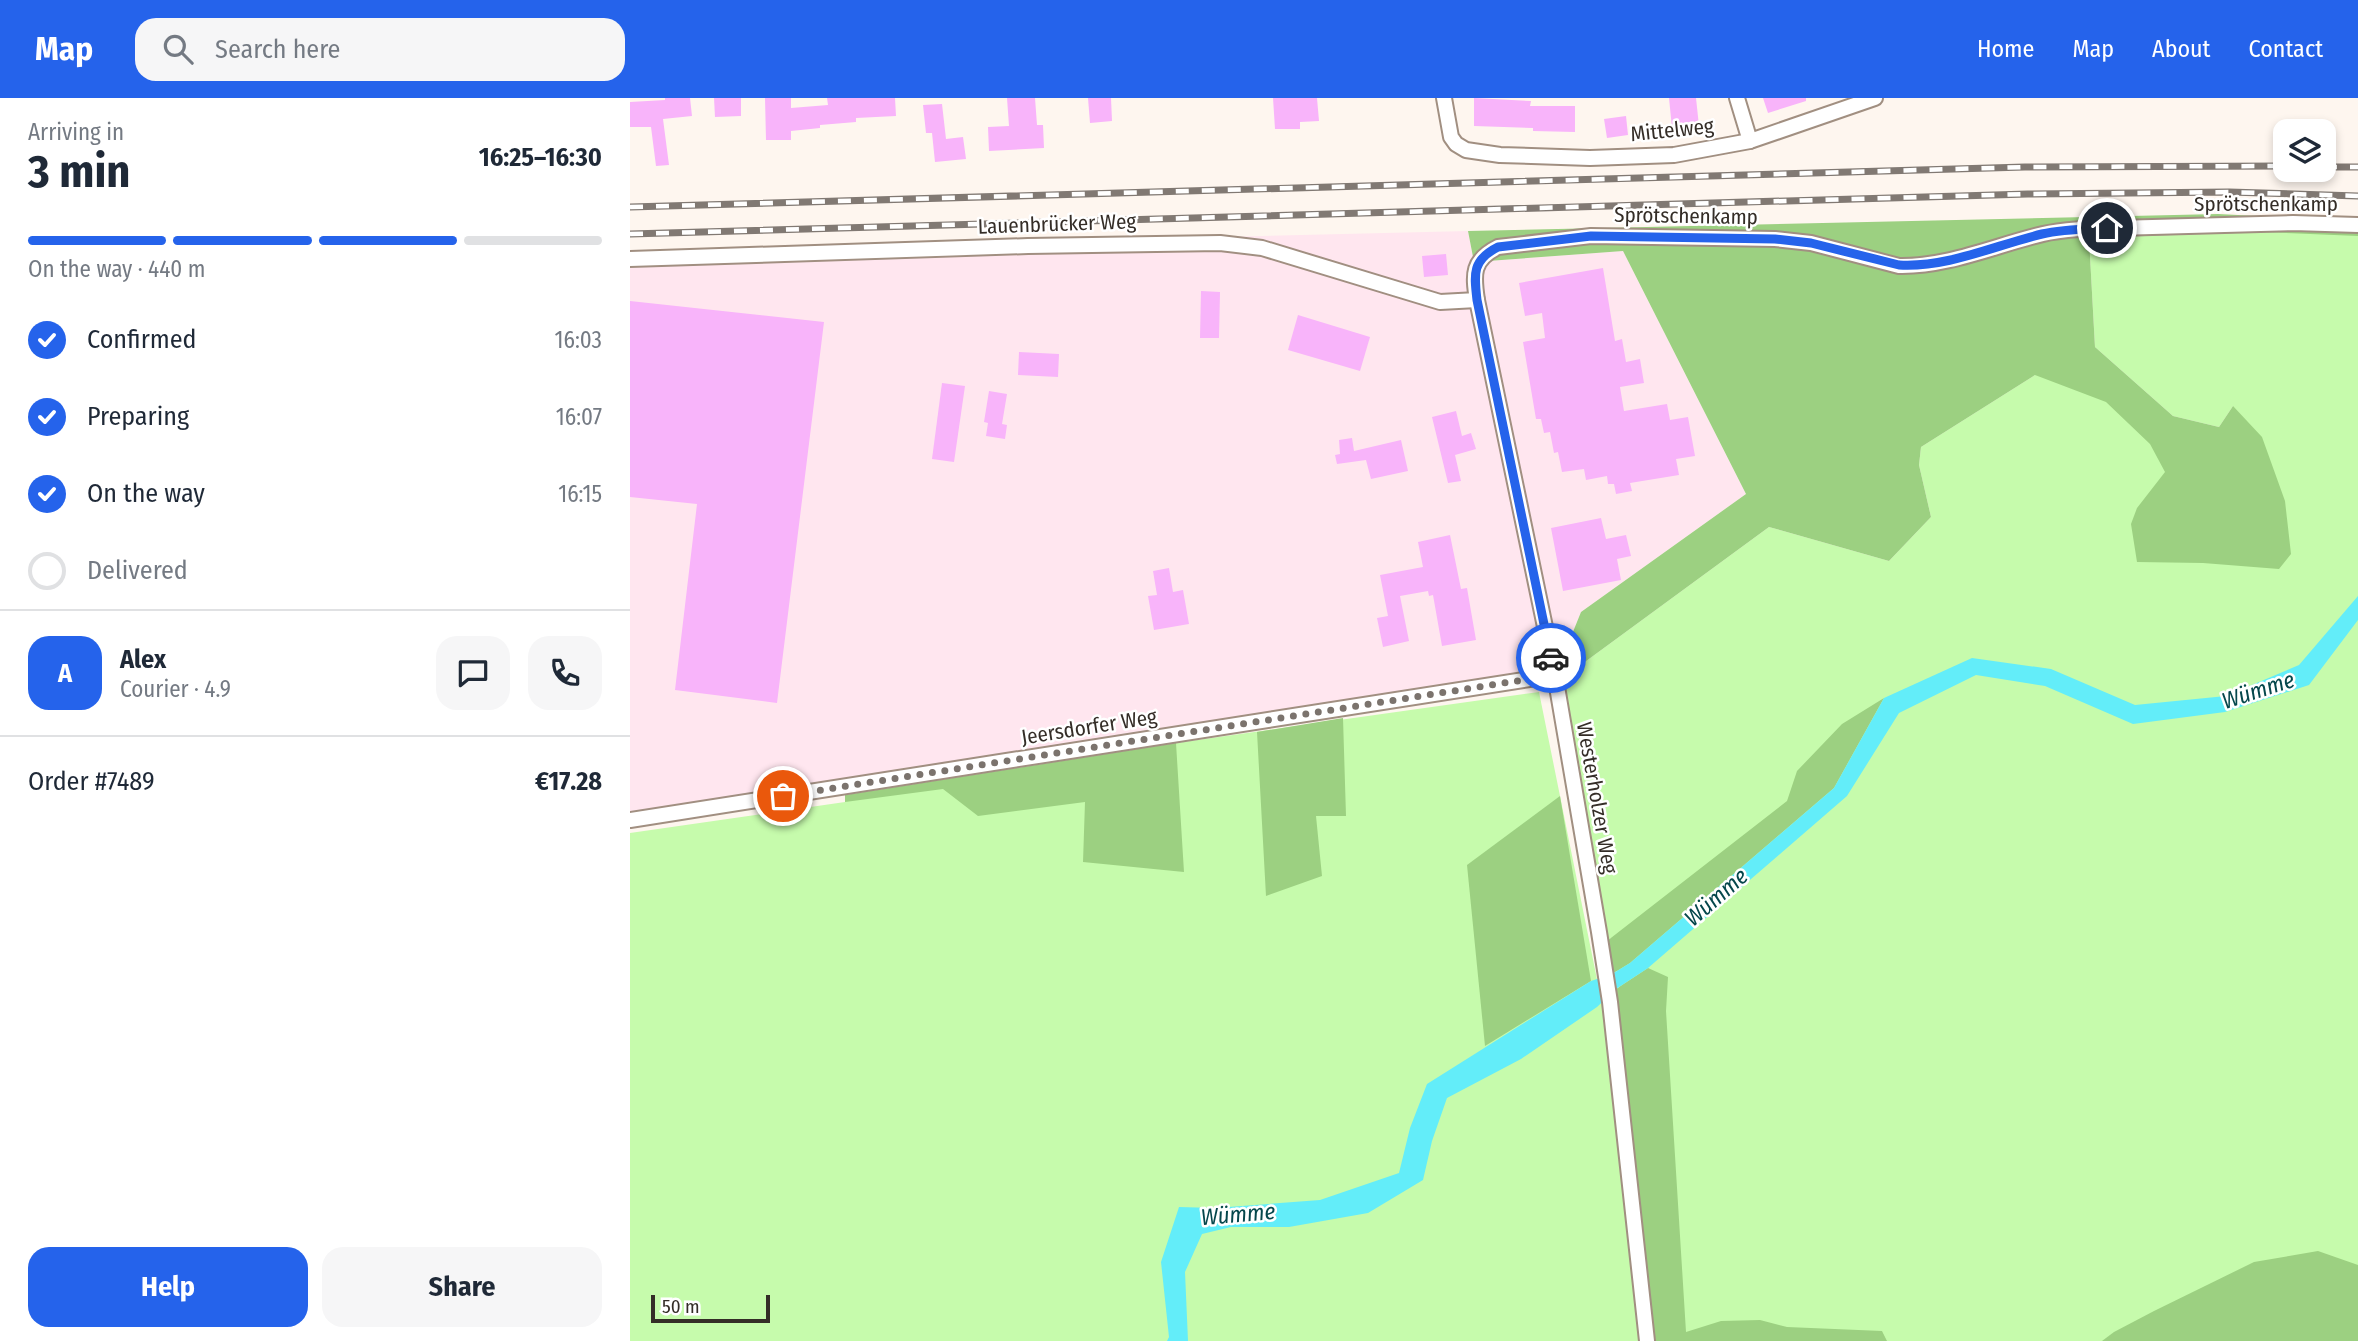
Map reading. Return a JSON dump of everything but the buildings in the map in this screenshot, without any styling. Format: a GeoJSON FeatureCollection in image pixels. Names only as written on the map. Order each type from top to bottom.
{"type":"FeatureCollection","features":[{"type":"Feature","properties":{"kind":"street","name":"Mittelweg"},"geometry":{"type":"LineString","coordinates":[[1444,98],[1451,137],[1456,145],[1466,150],[1500,155],[1590,158],[1674,155],[1750,141],[1875,98]]}},
{"type":"Feature","properties":{"kind":"street"},"geometry":{"type":"LineString","coordinates":[[1737,98],[1750,141]]}},
{"type":"Feature","properties":{"kind":"street","name":"Sprötschenkamp"},"geometry":{"type":"LineString","coordinates":[[1476,267],[1488,252],[1498,247],[1591,236],[1775,239],[1811,243],[1899,265],[1913,266],[1944,261],[2046,233],[2080,229],[2292,223],[2358,225]]}},
{"type":"Feature","properties":{"kind":"street","name":"Lauenbrücker Weg"},"geometry":{"type":"LineString","coordinates":[[630,260],[1028,246],[1220,243],[1262,248],[1440,302],[1477,300]]}},
{"type":"Feature","properties":{"kind":"street","name":"Westerholzer Weg"},"geometry":{"type":"LineString","coordinates":[[1476,267],[1474,276],[1477,300],[1555,675],[1599,932],[1610,1002],[1647,1341]]}},
{"type":"Feature","properties":{"kind":"street","name":"Jeersdorfer Weg"},"geometry":{"type":"LineString","coordinates":[[630,820],[1555,675]]}},
{"type":"Feature","properties":{"kind":"shaded area"},"geometry":{"type":"Polygon","coordinates":[[[1468,231],[1474,262],[1623,251],[1746,494],[1581,612],[1555,675],[630,818],[630,251],[1468,231]]]}},
{"type":"Feature","properties":{"kind":"green space"},"geometry":{"type":"Polygon","coordinates":[[[2218,214],[2358,221],[2358,236],[2261,232],[2089,238],[2095,347],[2173,416],[2219,427],[2233,406],[2262,437],[2285,501],[2291,554],[2279,569],[2203,563],[2137,562],[2131,524],[2137,508],[2165,472],[2150,444],[2106,402],[2035,375],[1921,447],[1919,465],[1931,517],[1889,561],[1769,527],[1563,678],[1560,664],[1581,612],[1746,494],[1623,251],[1474,262],[1468,231],[2218,214]]]}},
{"type":"Feature","properties":{"kind":"green space"},"geometry":{"type":"Polygon","coordinates":[[[2261,232],[2358,233],[2358,1341],[1654,1341],[1622,1003],[1611,938],[1607,941],[1563,678],[1769,527],[1889,561],[1931,517],[1919,465],[1921,447],[2035,375],[2092,356],[2169,427],[2230,442],[2233,406],[2219,427],[2173,416],[2095,347],[2089,238],[2261,232]]]}},
{"type":"Feature","properties":{"kind":"green space"},"geometry":{"type":"Polygon","coordinates":[[[1539,692],[1603,1009],[1643,1341],[630,1341],[630,833],[845,802],[845,795],[1176,743],[1539,692]]]}},
{"type":"Feature","properties":{"kind":"green space"},"geometry":{"type":"Polygon","coordinates":[[[1884,698],[1834,788],[1630,963],[1612,974],[1607,941],[1787,801],[1797,771],[1842,724],[1884,698]]]}},
{"type":"Feature","properties":{"kind":"green space"},"geometry":{"type":"Polygon","coordinates":[[[1343,718],[1346,816],[1316,816],[1322,876],[1266,896],[1257,732],[1343,718]]]}},
{"type":"Feature","properties":{"kind":"green space"},"geometry":{"type":"Polygon","coordinates":[[[1176,743],[1184,872],[1083,862],[1085,802],[978,816],[943,789],[845,802],[845,795],[1176,743]]]}},
{"type":"Feature","properties":{"kind":"green space"},"geometry":{"type":"Polygon","coordinates":[[[1560,796],[1591,981],[1485,1046],[1467,865],[1560,796]]]}},
{"type":"Feature","properties":{"kind":"green space"},"geometry":{"type":"Polygon","coordinates":[[[1648,968],[1668,977],[1666,1011],[1686,1332],[1721,1321],[1760,1320],[1787,1327],[1882,1331],[1887,1341],[1651,1341],[1616,989],[1648,968]]]}},
{"type":"Feature","properties":{"kind":"green space"},"geometry":{"type":"Polygon","coordinates":[[[2318,1251],[2358,1265],[2358,1341],[2102,1341],[2154,1311],[2254,1262],[2318,1251]]]}},
{"type":"Feature","properties":{"kind":"water","name":"Wümme"},"geometry":{"type":"Polygon","coordinates":[[[2358,596],[2358,620],[2309,685],[2225,712],[2133,724],[2045,686],[1976,675],[1899,713],[1847,796],[1648,968],[1521,1059],[1447,1098],[1432,1141],[1423,1180],[1368,1213],[1289,1227],[1231,1227],[1202,1234],[1185,1272],[1188,1341],[1167,1341],[1169,1337],[1161,1262],[1179,1207],[1215,1208],[1320,1200],[1399,1173],[1410,1128],[1427,1084],[1591,981],[1612,974],[1630,963],[1834,788],[1884,698],[1972,658],[2051,669],[2135,705],[2226,696],[2299,665],[2358,596]]]}},
{"type":"Feature","properties":{"kind":"railway"},"geometry":{"type":"LineString","coordinates":[[630,207],[2025,167],[2273,166]]}},
{"type":"Feature","properties":{"kind":"railway"},"geometry":{"type":"LineString","coordinates":[[2336,167],[2358,167]]}},
{"type":"Feature","properties":{"kind":"railway"},"geometry":{"type":"LineString","coordinates":[[630,234],[2028,194],[2229,192],[2358,196]]}},
{"type":"Feature","properties":{"kind":"way so far"},"geometry":{"type":"LineString","coordinates":[[783,796],[1555,675],[1551,658]]}},
{"type":"Feature","properties":{"kind":"route"},"geometry":{"type":"LineString","coordinates":[[1551,658],[1477,300],[1474,276],[1476,267],[1488,252],[1498,247],[1591,236],[1775,239],[1811,243],[1899,265],[1913,266],[1928,265],[2046,233],[2107,228]]}}]}
